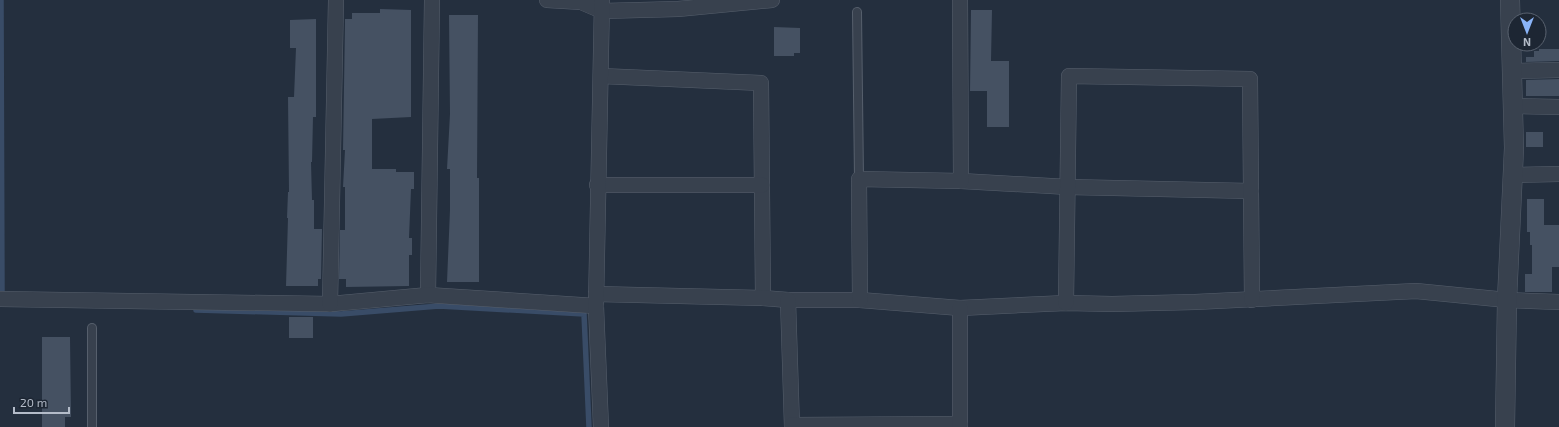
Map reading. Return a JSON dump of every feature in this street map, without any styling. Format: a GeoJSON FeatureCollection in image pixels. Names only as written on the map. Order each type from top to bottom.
{"type":"FeatureCollection","features":[{"type":"Feature","properties":{"kind":"street"},"geometry":{"type":"LineString","coordinates":[[330,304],[336,0]]}},
{"type":"Feature","properties":{"kind":"street"},"geometry":{"type":"LineString","coordinates":[[428,295],[432,0]]}},
{"type":"Feature","properties":{"kind":"street"},"geometry":{"type":"LineString","coordinates":[[547,0],[602,5],[678,9],[772,0]]}},
{"type":"Feature","properties":{"kind":"street"},"geometry":{"type":"LineString","coordinates":[[960,0],[961,181]]}},
{"type":"Feature","properties":{"kind":"street"},"geometry":{"type":"LineString","coordinates":[[1505,427],[1507,300],[1513,175],[1510,0]]}},
{"type":"Feature","properties":{"kind":"street"},"geometry":{"type":"LineString","coordinates":[[601,427],[596,300],[597,185],[602,5]]}},
{"type":"Feature","properties":{"kind":"street"},"geometry":{"type":"LineString","coordinates":[[1512,71],[1559,70]]}},
{"type":"Feature","properties":{"kind":"street"},"geometry":{"type":"LineString","coordinates":[[601,76],[761,83],[763,298]]}},
{"type":"Feature","properties":{"kind":"street"},"geometry":{"type":"LineString","coordinates":[[1066,303],[1068,76],[1250,80],[1252,300]]}},
{"type":"Feature","properties":{"kind":"street"},"geometry":{"type":"LineString","coordinates":[[1512,106],[1559,107]]}},
{"type":"Feature","properties":{"kind":"street"},"geometry":{"type":"LineString","coordinates":[[1513,175],[1559,174]]}},
{"type":"Feature","properties":{"kind":"street"},"geometry":{"type":"LineString","coordinates":[[860,300],[859,179],[961,181],[1068,187],[1251,191]]}},
{"type":"Feature","properties":{"kind":"street"},"geometry":{"type":"LineString","coordinates":[[597,185],[762,185]]}},
{"type":"Feature","properties":{"kind":"street"},"geometry":{"type":"LineString","coordinates":[[0,299],[330,304],[428,295],[596,300],[763,298],[788,300],[860,300],[960,308],[1066,303],[1112,304],[1252,300],[1416,291],[1507,300],[1559,302]]}},
{"type":"Feature","properties":{"kind":"street"},"geometry":{"type":"LineString","coordinates":[[788,300],[792,426],[960,426],[960,308]]}},
{"type":"Feature","properties":{"kind":"lane"},"geometry":{"type":"LineString","coordinates":[[857,12],[859,179]]}},
{"type":"Feature","properties":{"kind":"lane"},"geometry":{"type":"LineString","coordinates":[[92,328],[92,427]]}},
{"type":"Feature","properties":{"kind":"building"},"geometry":{"type":"Polygon","coordinates":[[[380,9],[411,10],[411,117],[372,119],[372,169],[396,169],[396,172],[414,172],[414,189],[411,189],[409,238],[412,238],[412,255],[409,255],[409,286],[346,287],[346,279],[339,279],[340,230],[345,230],[345,187],[343,187],[345,150],[343,150],[345,19],[352,19],[352,13],[380,13],[380,9]]]}},
{"type":"Feature","properties":{"kind":"building"},"geometry":{"type":"Polygon","coordinates":[[[971,10],[992,10],[991,61],[1009,61],[1009,127],[987,127],[987,91],[970,91],[971,10]]]}},
{"type":"Feature","properties":{"kind":"building"},"geometry":{"type":"Polygon","coordinates":[[[449,15],[478,15],[477,178],[479,178],[479,282],[447,282],[450,210],[450,169],[447,169],[450,114],[449,15]]]}},
{"type":"Feature","properties":{"kind":"building"},"geometry":{"type":"Polygon","coordinates":[[[316,19],[316,117],[313,117],[311,162],[312,200],[314,200],[314,229],[322,229],[321,279],[318,279],[318,286],[286,286],[289,192],[288,97],[294,97],[296,48],[290,48],[290,20],[316,19]]]}},
{"type":"Feature","properties":{"kind":"building"},"geometry":{"type":"Polygon","coordinates":[[[774,27],[800,28],[800,53],[794,53],[794,56],[774,56],[774,27]]]}},
{"type":"Feature","properties":{"kind":"building"},"geometry":{"type":"Polygon","coordinates":[[[1547,49],[1559,49],[1559,61],[1526,62],[1526,57],[1534,57],[1534,52],[1547,52],[1547,49]]]}},
{"type":"Feature","properties":{"kind":"building"},"geometry":{"type":"Polygon","coordinates":[[[1559,79],[1559,96],[1526,96],[1526,80],[1559,79]]]}},
{"type":"Feature","properties":{"kind":"building"},"geometry":{"type":"Polygon","coordinates":[[[1526,132],[1543,132],[1543,147],[1526,147],[1526,132]]]}},
{"type":"Feature","properties":{"kind":"building"},"geometry":{"type":"Polygon","coordinates":[[[1527,199],[1544,199],[1544,225],[1559,225],[1559,267],[1552,267],[1552,292],[1525,292],[1525,274],[1532,274],[1532,245],[1530,245],[1530,232],[1527,232],[1527,199]]]}},
{"type":"Feature","properties":{"kind":"building"},"geometry":{"type":"Polygon","coordinates":[[[289,317],[313,317],[313,338],[289,338],[289,317]]]}},
{"type":"Feature","properties":{"kind":"building"},"geometry":{"type":"Polygon","coordinates":[[[42,337],[70,337],[71,417],[65,417],[65,427],[42,427],[42,337]]]}},
{"type":"Feature","properties":{"kind":"waterway"},"geometry":{"type":"LineString","coordinates":[[1,0],[2,294]]}},
{"type":"Feature","properties":{"kind":"waterway"},"geometry":{"type":"LineString","coordinates":[[196,310],[341,314],[439,306],[584,314],[589,427]]}}]}
